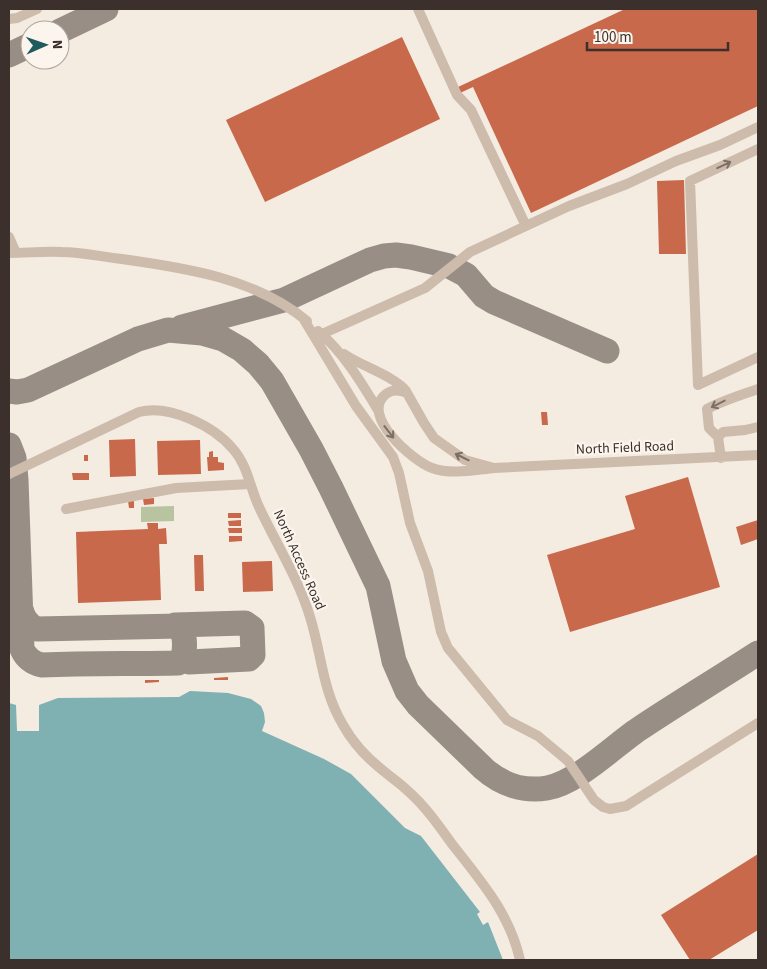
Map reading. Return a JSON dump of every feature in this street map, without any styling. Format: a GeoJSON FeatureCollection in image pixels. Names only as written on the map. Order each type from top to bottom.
{"type":"FeatureCollection","features":[{"type":"Feature","properties":{"kind":"street"},"geometry":{"type":"LineString","coordinates":[[9,19],[17,18],[37,9]]}},
{"type":"Feature","properties":{"kind":"street"},"geometry":{"type":"LineString","coordinates":[[418,9],[457,95],[471,110],[526,226]]}},
{"type":"Feature","properties":{"kind":"street"},"geometry":{"type":"LineString","coordinates":[[322,334],[425,288],[470,252],[568,206],[627,184],[676,161],[720,145],[758,127]]}},
{"type":"Feature","properties":{"kind":"street"},"geometry":{"type":"LineString","coordinates":[[758,149],[690,181],[698,385],[758,357]]}},
{"type":"Feature","properties":{"kind":"street"},"geometry":{"type":"LineString","coordinates":[[9,237],[12,253],[64,252],[161,265],[216,276],[242,285],[265,295],[303,318],[337,349],[354,361],[403,386],[407,393]]}},
{"type":"Feature","properties":{"kind":"street"},"geometry":{"type":"LineString","coordinates":[[303,318],[356,406],[393,457],[399,473],[410,523],[429,576],[441,632],[448,648],[507,720],[533,733],[568,761],[594,800],[603,807],[610,809],[626,806],[758,723]]}},
{"type":"Feature","properties":{"kind":"street","name":"North Field Road"},"geometry":{"type":"LineString","coordinates":[[337,349],[378,410],[382,423],[403,449],[417,461],[434,469],[456,472],[494,468],[758,456]]}},
{"type":"Feature","properties":{"kind":"street"},"geometry":{"type":"LineString","coordinates":[[721,458],[718,437],[709,428],[707,409],[729,398],[734,398],[758,388]]}},
{"type":"Feature","properties":{"kind":"street"},"geometry":{"type":"LineString","coordinates":[[378,410],[380,400],[388,392],[396,390],[407,393]]}},
{"type":"Feature","properties":{"kind":"street","name":"North Field Road"},"geometry":{"type":"LineString","coordinates":[[407,393],[434,438],[465,460],[494,468]]}},
{"type":"Feature","properties":{"kind":"street","name":"North Access Road"},"geometry":{"type":"LineString","coordinates":[[9,474],[139,412],[157,409],[190,419],[218,435],[239,456],[244,464],[259,507],[306,605],[326,690],[340,720],[350,736],[367,756],[378,767],[400,783],[422,806],[486,887],[508,923],[520,960]]}},
{"type":"Feature","properties":{"kind":"street"},"geometry":{"type":"LineString","coordinates":[[718,437],[723,432],[758,427]]}},
{"type":"Feature","properties":{"kind":"street"},"geometry":{"type":"LineString","coordinates":[[66,509],[176,488],[250,484]]}},
{"type":"Feature","properties":{"kind":"green space"},"geometry":{"type":"Polygon","coordinates":[[[174,506],[174,521],[141,522],[141,507],[174,506]]]}},
{"type":"Feature","properties":{"kind":"water"},"geometry":{"type":"Polygon","coordinates":[[[246,687],[267,702],[267,720],[393,792],[486,909],[511,960],[9,960],[9,695],[246,687]]]}},
{"type":"Feature","properties":{"kind":"pier"},"geometry":{"type":"Polygon","coordinates":[[[183,684],[246,685],[253,688],[269,701],[270,712],[272,713],[270,718],[350,762],[394,790],[416,812],[488,908],[505,934],[514,960],[503,960],[488,922],[483,925],[477,914],[480,912],[421,836],[405,828],[351,774],[324,759],[262,731],[265,722],[264,713],[261,706],[251,699],[228,693],[190,691],[179,697],[58,698],[39,705],[39,731],[17,731],[16,705],[9,703],[9,692],[36,695],[38,691],[175,689],[183,684]]]}},
{"type":"Feature","properties":{"kind":"building"},"geometry":{"type":"Polygon","coordinates":[[[625,9],[758,9],[758,106],[531,213],[473,87],[460,93],[458,87],[625,9]]]}},
{"type":"Feature","properties":{"kind":"building"},"geometry":{"type":"Polygon","coordinates":[[[402,37],[440,119],[265,202],[226,120],[402,37]]]}},
{"type":"Feature","properties":{"kind":"building"},"geometry":{"type":"Polygon","coordinates":[[[684,180],[686,254],[659,254],[657,181],[684,180]]]}},
{"type":"Feature","properties":{"kind":"building"},"geometry":{"type":"Polygon","coordinates":[[[541,412],[547,412],[548,425],[542,425],[541,412]]]}},
{"type":"Feature","properties":{"kind":"building"},"geometry":{"type":"Polygon","coordinates":[[[135,439],[136,476],[110,477],[109,440],[135,439]]]}},
{"type":"Feature","properties":{"kind":"building"},"geometry":{"type":"Polygon","coordinates":[[[200,440],[201,474],[158,475],[157,441],[200,440]]]}},
{"type":"Feature","properties":{"kind":"building"},"geometry":{"type":"Polygon","coordinates":[[[213,451],[213,457],[218,457],[218,462],[224,463],[224,470],[208,471],[207,457],[209,457],[209,452],[213,451]]]}},
{"type":"Feature","properties":{"kind":"building"},"geometry":{"type":"Polygon","coordinates":[[[84,455],[88,455],[88,461],[84,461],[84,455]]]}},
{"type":"Feature","properties":{"kind":"building"},"geometry":{"type":"Polygon","coordinates":[[[72,473],[89,473],[89,480],[73,480],[72,473]]]}},
{"type":"Feature","properties":{"kind":"building"},"geometry":{"type":"Polygon","coordinates":[[[688,477],[720,587],[570,632],[547,555],[635,529],[625,496],[688,477]]]}},
{"type":"Feature","properties":{"kind":"building"},"geometry":{"type":"Polygon","coordinates":[[[154,498],[154,504],[144,505],[143,499],[154,498]]]}},
{"type":"Feature","properties":{"kind":"building"},"geometry":{"type":"Polygon","coordinates":[[[128,501],[134,501],[134,508],[129,508],[128,501]]]}},
{"type":"Feature","properties":{"kind":"building"},"geometry":{"type":"Polygon","coordinates":[[[228,513],[241,513],[241,518],[228,518],[228,513]]]}},
{"type":"Feature","properties":{"kind":"building"},"geometry":{"type":"Polygon","coordinates":[[[241,520],[241,526],[229,526],[228,521],[241,520]]]}},
{"type":"Feature","properties":{"kind":"building"},"geometry":{"type":"Polygon","coordinates":[[[758,520],[758,539],[741,545],[736,527],[758,520]]]}},
{"type":"Feature","properties":{"kind":"building"},"geometry":{"type":"Polygon","coordinates":[[[147,523],[158,523],[158,529],[166,528],[167,544],[159,544],[161,600],[78,603],[76,532],[148,529],[147,523]]]}},
{"type":"Feature","properties":{"kind":"building"},"geometry":{"type":"Polygon","coordinates":[[[228,528],[242,528],[242,533],[229,533],[228,528]]]}},
{"type":"Feature","properties":{"kind":"building"},"geometry":{"type":"Polygon","coordinates":[[[229,536],[242,536],[242,541],[229,542],[229,536]]]}},
{"type":"Feature","properties":{"kind":"building"},"geometry":{"type":"Polygon","coordinates":[[[194,555],[203,555],[204,591],[195,591],[194,555]]]}},
{"type":"Feature","properties":{"kind":"building"},"geometry":{"type":"Polygon","coordinates":[[[272,561],[273,591],[243,592],[242,562],[272,561]]]}},
{"type":"Feature","properties":{"kind":"building"},"geometry":{"type":"Polygon","coordinates":[[[228,677],[228,680],[214,680],[214,678],[228,677]]]}},
{"type":"Feature","properties":{"kind":"building"},"geometry":{"type":"Polygon","coordinates":[[[145,680],[159,680],[159,682],[145,683],[145,680]]]}},
{"type":"Feature","properties":{"kind":"building"},"geometry":{"type":"Polygon","coordinates":[[[758,854],[758,930],[709,960],[690,960],[661,915],[758,854]]]}},
{"type":"Feature","properties":{"kind":"taxiway"},"geometry":{"type":"LineString","coordinates":[[70,26],[106,9]]}},
{"type":"Feature","properties":{"kind":"taxiway"},"geometry":{"type":"LineString","coordinates":[[9,55],[20,50]]}},
{"type":"Feature","properties":{"kind":"taxiway"},"geometry":{"type":"LineString","coordinates":[[182,327],[284,300],[370,260],[396,255],[449,266],[466,275],[484,296],[494,302],[607,351]]}},
{"type":"Feature","properties":{"kind":"taxiway"},"geometry":{"type":"LineString","coordinates":[[9,391],[28,390],[138,339],[168,330],[202,333],[223,339],[242,350],[258,364],[272,381],[331,488],[378,586],[394,661],[407,691],[418,705],[484,769],[498,779],[513,786],[529,789],[547,788],[570,779],[636,731],[758,653]]}},
{"type":"Feature","properties":{"kind":"taxiway"},"geometry":{"type":"LineString","coordinates":[[9,445],[14,458],[16,480],[22,649],[25,655],[35,663],[42,665],[178,663],[183,656],[184,639],[179,626],[37,629],[26,621],[21,609]]}},
{"type":"Feature","properties":{"kind":"taxiway"},"geometry":{"type":"LineString","coordinates":[[175,625],[245,623],[252,628],[253,655],[249,659],[189,662],[184,657]]}}]}
